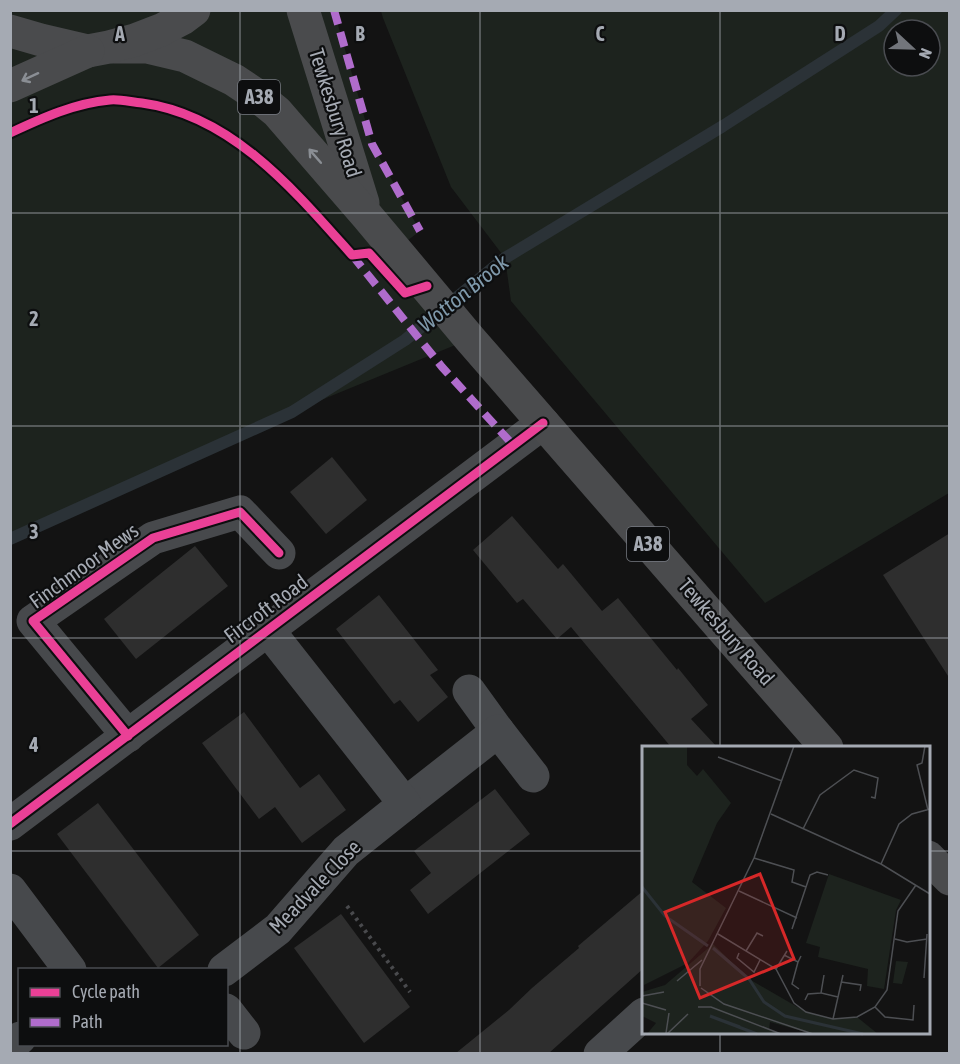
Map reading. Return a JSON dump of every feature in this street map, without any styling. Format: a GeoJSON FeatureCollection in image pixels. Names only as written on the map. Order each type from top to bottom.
{"type":"FeatureCollection","features":[{"type":"Feature","properties":{"kind":"main road"},"geometry":{"type":"LineString","coordinates":[[10,86],[98,49],[161,30],[194,10]]}},
{"type":"Feature","properties":{"kind":"main road","name":"Tewkesbury Road"},"geometry":{"type":"LineString","coordinates":[[303,10],[367,216]]}},
{"type":"Feature","properties":{"kind":"main road"},"geometry":{"type":"LineString","coordinates":[[10,31],[41,40],[98,49]]}},
{"type":"Feature","properties":{"kind":"main road","name":"Tewkesbury Road"},"geometry":{"type":"LineString","coordinates":[[98,49],[147,47],[185,56],[234,80],[278,112],[470,339],[826,746]]}},
{"type":"Feature","properties":{"kind":"main road"},"geometry":{"type":"LineString","coordinates":[[930,859],[950,879]]}},
{"type":"Feature","properties":{"kind":"street","name":"Fircroft Road"},"geometry":{"type":"LineString","coordinates":[[10,824],[543,423]]}},
{"type":"Feature","properties":{"kind":"street","name":"Finchmoor Mews"},"geometry":{"type":"LineString","coordinates":[[128,736],[22,624],[153,538],[240,512],[279,553]]}},
{"type":"Feature","properties":{"kind":"street"},"geometry":{"type":"LineString","coordinates":[[268,630],[405,804]]}},
{"type":"Feature","properties":{"kind":"street"},"geometry":{"type":"LineString","coordinates":[[469,691],[533,776]]}},
{"type":"Feature","properties":{"kind":"street","name":"Meadvale Close"},"geometry":{"type":"LineString","coordinates":[[225,968],[278,929],[346,851],[498,731]]}},
{"type":"Feature","properties":{"kind":"street"},"geometry":{"type":"LineString","coordinates":[[10,890],[69,968]]}},
{"type":"Feature","properties":{"kind":"street"},"geometry":{"type":"LineString","coordinates":[[600,1053],[642,1016]]}},
{"type":"Feature","properties":{"kind":"path"},"geometry":{"type":"LineString","coordinates":[[324,875],[410,992]]}},
{"type":"Feature","properties":{"kind":"shaded area"},"geometry":{"type":"Polygon","coordinates":[[[10,11],[334,11],[372,144],[420,231],[395,250],[470,339],[292,412],[11,539],[10,11]]]}},
{"type":"Feature","properties":{"kind":"shaded area"},"geometry":{"type":"Polygon","coordinates":[[[381,11],[949,11],[949,493],[765,603],[511,301],[505,258],[451,187],[381,11]]]}},
{"type":"Feature","properties":{"kind":"building"},"geometry":{"type":"Polygon","coordinates":[[[332,457],[367,500],[326,534],[290,492],[332,457]]]}},
{"type":"Feature","properties":{"kind":"building"},"geometry":{"type":"Polygon","coordinates":[[[512,516],[558,569],[563,564],[602,611],[618,598],[708,705],[691,719],[716,746],[670,746],[571,627],[557,639],[523,599],[517,603],[473,550],[512,516]]]}},
{"type":"Feature","properties":{"kind":"building"},"geometry":{"type":"Polygon","coordinates":[[[950,533],[950,679],[883,575],[950,533]]]}},
{"type":"Feature","properties":{"kind":"building"},"geometry":{"type":"Polygon","coordinates":[[[195,546],[228,586],[136,659],[104,619],[195,546]]]}},
{"type":"Feature","properties":{"kind":"building"},"geometry":{"type":"Polygon","coordinates":[[[379,595],[438,670],[430,675],[448,697],[418,722],[400,700],[394,704],[336,629],[379,595]]]}},
{"type":"Feature","properties":{"kind":"building"},"geometry":{"type":"Polygon","coordinates":[[[244,712],[300,788],[319,774],[346,810],[302,843],[275,807],[259,819],[202,743],[244,712]]]}},
{"type":"Feature","properties":{"kind":"building"},"geometry":{"type":"Polygon","coordinates":[[[495,789],[530,834],[428,914],[410,890],[431,873],[414,851],[495,789]]]}},
{"type":"Feature","properties":{"kind":"building"},"geometry":{"type":"Polygon","coordinates":[[[98,803],[199,935],[158,968],[57,834],[98,803]]]}},
{"type":"Feature","properties":{"kind":"building"},"geometry":{"type":"Polygon","coordinates":[[[642,892],[642,970],[549,1053],[456,1053],[509,1010],[579,948],[578,946],[642,892]]]}},
{"type":"Feature","properties":{"kind":"building"},"geometry":{"type":"Polygon","coordinates":[[[341,914],[410,1007],[364,1043],[294,948],[341,914]]]}},
{"type":"Feature","properties":{"kind":"waterway","name":"Wotton Brook"},"geometry":{"type":"LineString","coordinates":[[10,539],[292,412],[405,340],[505,258],[723,126],[879,26],[896,10]]}},
{"type":"Feature","properties":{"kind":"marked path"},"geometry":{"type":"LineString","coordinates":[[334,10],[372,144],[420,231]]}},
{"type":"Feature","properties":{"kind":"marked path"},"geometry":{"type":"LineString","coordinates":[[352,255],[442,367],[513,445]]}},
{"type":"Feature","properties":{"kind":"cycle path"},"geometry":{"type":"LineString","coordinates":[[10,133],[59,112],[84,104],[110,100],[142,103],[175,110],[233,139],[284,182],[352,255],[369,253],[405,293],[427,286]]}},
{"type":"Feature","properties":{"kind":"cycle path"},"geometry":{"type":"LineString","coordinates":[[10,824],[543,423]]}},
{"type":"Feature","properties":{"kind":"cycle path"},"geometry":{"type":"LineString","coordinates":[[128,736],[33,621],[153,538],[240,512],[279,553]]}}]}
